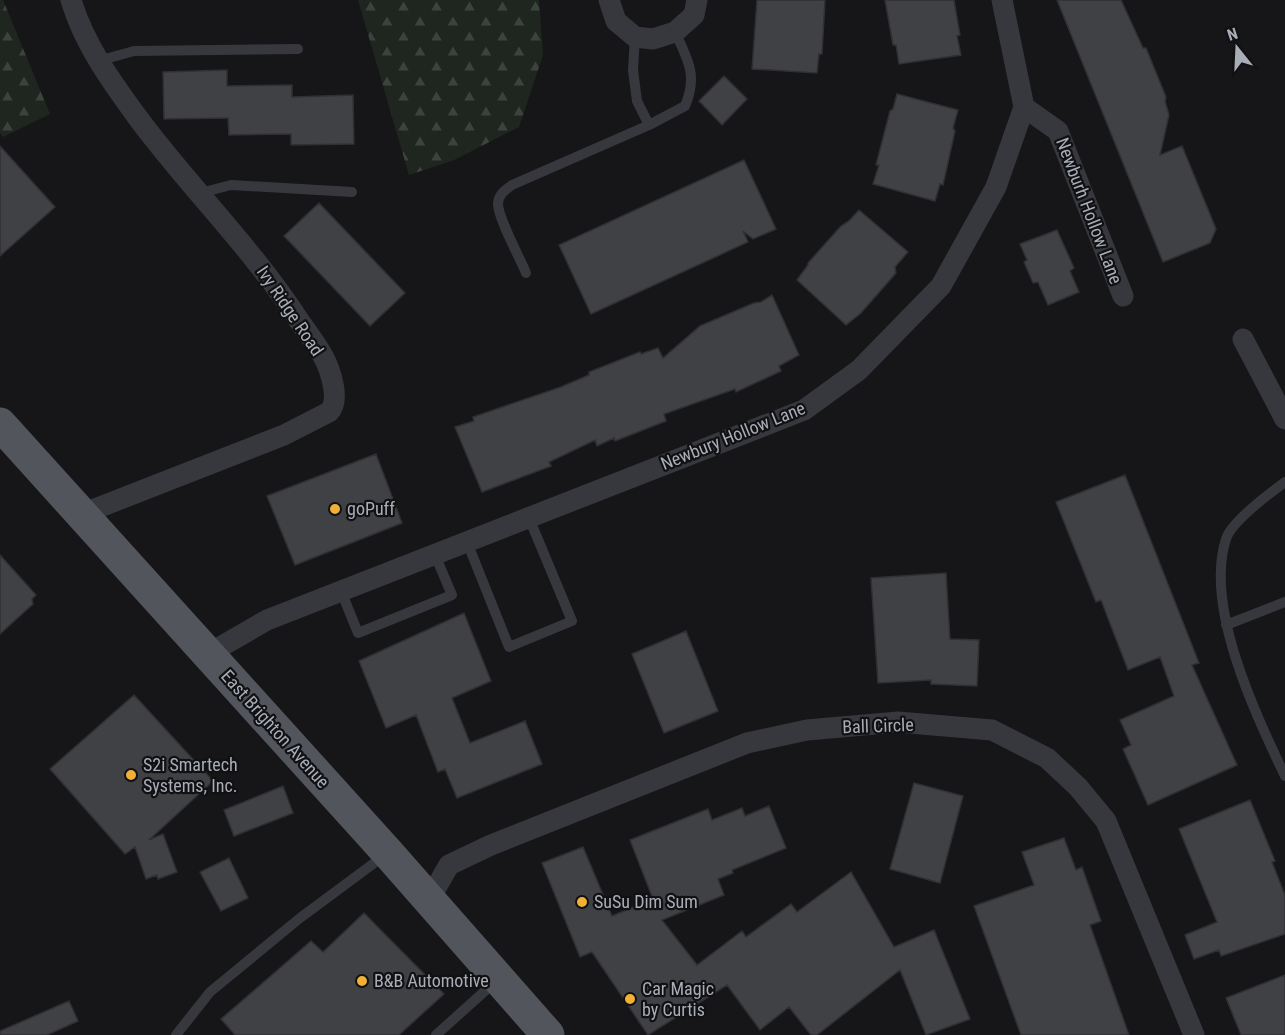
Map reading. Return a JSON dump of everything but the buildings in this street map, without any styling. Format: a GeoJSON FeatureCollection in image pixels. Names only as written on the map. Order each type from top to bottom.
{"type":"FeatureCollection","features":[{"type":"Feature","properties":{"kind":"main road","name":"East Brighton Avenue"},"geometry":{"type":"LineString","coordinates":[[0,424],[388,853],[548,1035]]}},
{"type":"Feature","properties":{"kind":"street","name":"Ivy Ridge Road"},"geometry":{"type":"LineString","coordinates":[[71,0],[77,21],[98,61],[139,120],[277,286],[323,357],[335,394],[333,408],[284,435],[82,513]]}},
{"type":"Feature","properties":{"kind":"street"},"geometry":{"type":"LineString","coordinates":[[609,0],[616,21],[634,37],[653,39],[675,32],[694,15],[697,0]]}},
{"type":"Feature","properties":{"kind":"street"},"geometry":{"type":"LineString","coordinates":[[1002,0],[1024,107]]}},
{"type":"Feature","properties":{"kind":"street","name":"Newburh Hollow Lane"},"geometry":{"type":"LineString","coordinates":[[1024,107],[1058,130],[1123,296]]}},
{"type":"Feature","properties":{"kind":"street","name":"Newbury Hollow Lane"},"geometry":{"type":"LineString","coordinates":[[208,654],[267,620],[804,410],[859,370],[941,286],[996,187],[1024,107]]}},
{"type":"Feature","properties":{"kind":"street"},"geometry":{"type":"LineString","coordinates":[[1243,339],[1285,419]]}},
{"type":"Feature","properties":{"kind":"street","name":"Ball Circle"},"geometry":{"type":"LineString","coordinates":[[429,900],[449,865],[491,845],[747,743],[807,730],[898,722],[992,730],[1047,758],[1078,787],[1106,821],[1194,1035]]}},
{"type":"Feature","properties":{"kind":"lane"},"geometry":{"type":"LineString","coordinates":[[526,273],[501,216],[498,204],[502,192],[512,185],[649,125],[685,106],[690,96],[692,76],[688,60],[675,32]]}},
{"type":"Feature","properties":{"kind":"lane"},"geometry":{"type":"LineString","coordinates":[[634,37],[633,70],[637,101],[649,125]]}},
{"type":"Feature","properties":{"kind":"lane"},"geometry":{"type":"LineString","coordinates":[[98,61],[134,51],[298,48]]}},
{"type":"Feature","properties":{"kind":"lane"},"geometry":{"type":"LineString","coordinates":[[200,193],[231,185],[352,192]]}},
{"type":"Feature","properties":{"kind":"lane"},"geometry":{"type":"LineString","coordinates":[[1285,482],[1254,505],[1226,537],[1219,583],[1226,625],[1257,718],[1285,776]]}},
{"type":"Feature","properties":{"kind":"lane"},"geometry":{"type":"LineString","coordinates":[[467,542],[509,647],[572,621],[529,518]]}},
{"type":"Feature","properties":{"kind":"lane"},"geometry":{"type":"LineString","coordinates":[[341,591],[358,633],[452,595],[435,555]]}},
{"type":"Feature","properties":{"kind":"lane"},"geometry":{"type":"LineString","coordinates":[[1226,625],[1285,602]]}},
{"type":"Feature","properties":{"kind":"lane"},"geometry":{"type":"LineString","coordinates":[[176,1035],[210,992],[300,918],[388,853]]}},
{"type":"Feature","properties":{"kind":"lane"},"geometry":{"type":"LineString","coordinates":[[436,1035],[499,978]]}},
{"type":"Feature","properties":{"kind":"green space"},"geometry":{"type":"Polygon","coordinates":[[[0,0],[3,0],[50,114],[3,137],[0,133],[0,0]]]}},
{"type":"Feature","properties":{"kind":"green space"},"geometry":{"type":"Polygon","coordinates":[[[358,0],[539,0],[543,55],[519,127],[454,160],[409,175],[358,0]]]}},
{"type":"Feature","properties":{"kind":"place","name":"goPuff"},"geometry":{"type":"Point","coordinates":[335,509]}},
{"type":"Feature","properties":{"kind":"place","name":"S2i Smartech Systems, Inc."},"geometry":{"type":"Point","coordinates":[131,775]}},
{"type":"Feature","properties":{"kind":"place","name":"SuSu Dim Sum"},"geometry":{"type":"Point","coordinates":[582,902]}},
{"type":"Feature","properties":{"kind":"place","name":"B&B Automotive"},"geometry":{"type":"Point","coordinates":[362,981]}},
{"type":"Feature","properties":{"kind":"place","name":"Car Magic by Curtis"},"geometry":{"type":"Point","coordinates":[630,999]}}]}
